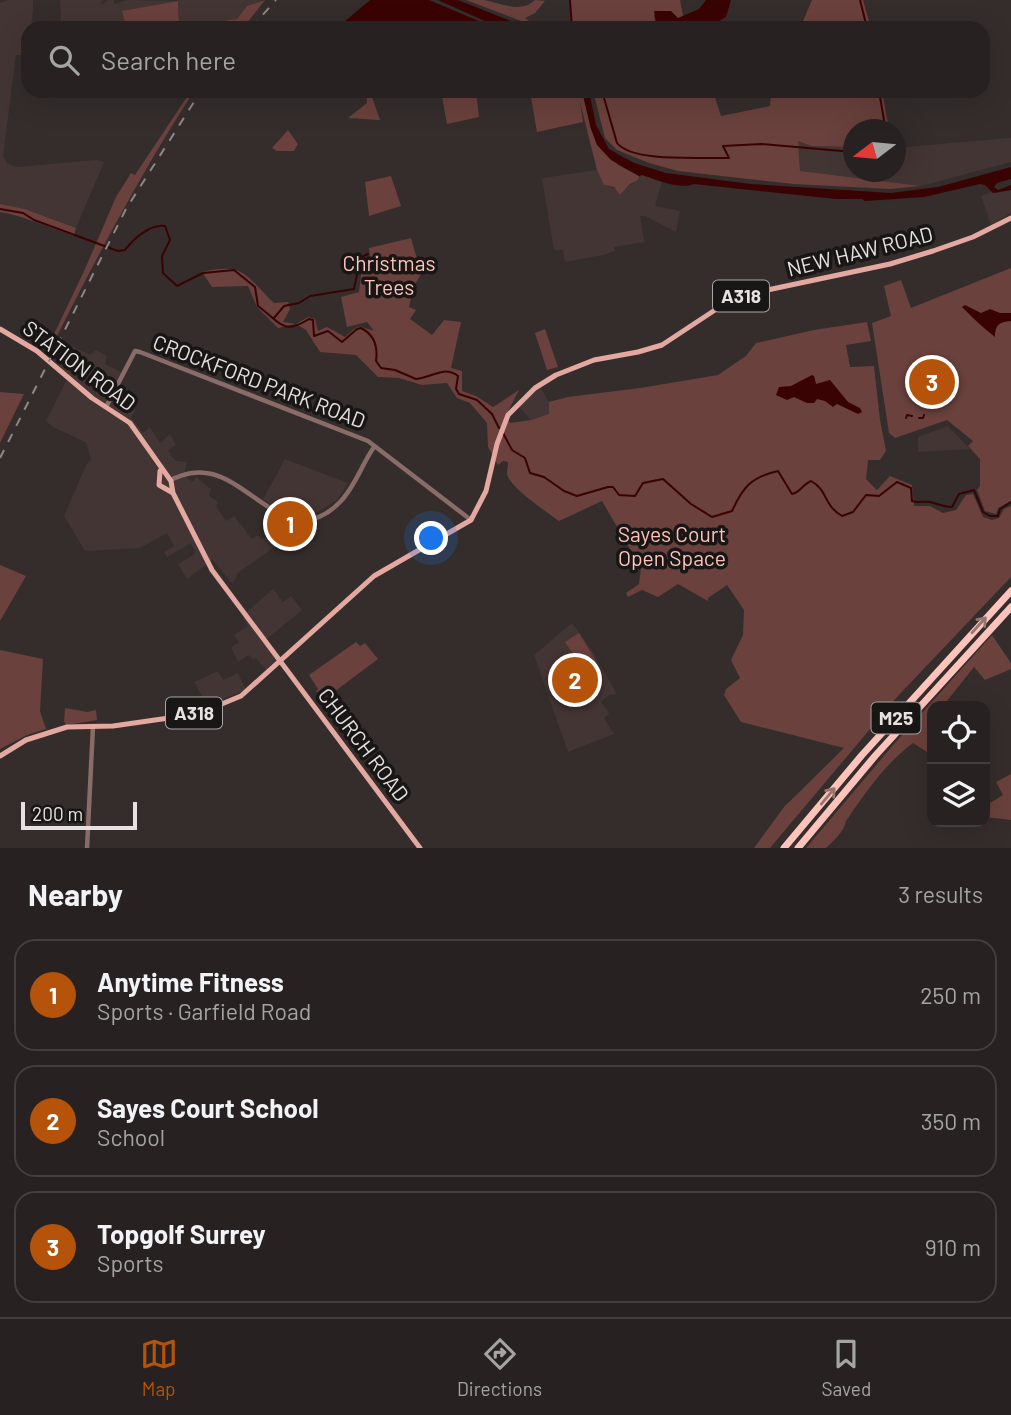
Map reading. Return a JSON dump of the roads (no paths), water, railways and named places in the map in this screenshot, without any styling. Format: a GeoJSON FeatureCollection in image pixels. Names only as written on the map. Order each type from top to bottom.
{"type":"FeatureCollection","features":[{"type":"Feature","properties":{"kind":"highway","name":"M25"},"geometry":{"type":"LineString","coordinates":[[784,848],[862,755],[1011,591]]}},
{"type":"Feature","properties":{"kind":"highway","name":"M25"},"geometry":{"type":"LineString","coordinates":[[798,848],[883,747],[1011,607]]}},
{"type":"Feature","properties":{"kind":"main road","name":"NEW HAW ROAD"},"geometry":{"type":"LineString","coordinates":[[471,520],[486,491],[497,444],[516,405],[555,375],[592,361],[662,345],[737,298],[890,264],[974,237],[1011,218]]}},
{"type":"Feature","properties":{"kind":"main road","name":"STATION ROAD"},"geometry":{"type":"LineString","coordinates":[[0,329],[37,351],[92,398],[134,427],[160,467],[210,567],[280,661]]}},
{"type":"Feature","properties":{"kind":"main road","name":"A318"},"geometry":{"type":"LineString","coordinates":[[0,756],[26,740],[64,729],[130,724],[212,708],[241,696],[374,576],[471,520]]}},
{"type":"Feature","properties":{"kind":"main road","name":"CHURCH ROAD"},"geometry":{"type":"LineString","coordinates":[[280,661],[420,848]]}},
{"type":"Feature","properties":{"kind":"street","name":"CROCKFORD PARK ROAD"},"geometry":{"type":"LineString","coordinates":[[106,407],[135,351],[368,441],[471,520]]}},
{"type":"Feature","properties":{"kind":"street"},"geometry":{"type":"LineString","coordinates":[[167,482],[194,472],[214,474],[278,513],[295,519],[309,518],[331,510],[344,498],[374,447]]}},
{"type":"Feature","properties":{"kind":"street"},"geometry":{"type":"LineString","coordinates":[[87,848],[93,726]]}},
{"type":"Feature","properties":{"kind":"waterway"},"geometry":{"type":"LineString","coordinates":[[570,0],[572,21]]}},
{"type":"Feature","properties":{"kind":"waterway"},"geometry":{"type":"LineString","coordinates":[[860,0],[865,21]]}},
{"type":"Feature","properties":{"kind":"waterway"},"geometry":{"type":"LineString","coordinates":[[604,98],[617,143],[638,154],[669,158],[729,158],[723,146],[761,144],[843,151]]}},
{"type":"Feature","properties":{"kind":"waterway"},"geometry":{"type":"LineString","coordinates":[[880,98],[884,119]]}},
{"type":"Feature","properties":{"kind":"waterway"},"geometry":{"type":"LineString","coordinates":[[0,209],[23,213],[34,220],[118,251],[125,250],[149,229],[165,226],[170,240],[162,256],[163,273],[177,286],[203,273],[234,270],[255,287],[258,306],[282,325],[287,327],[313,320],[314,336],[328,331],[342,342],[361,328],[370,334],[374,342],[376,361],[381,368],[395,370],[416,379],[442,372],[453,373],[458,376],[456,389],[459,394],[477,400],[492,414],[499,428]]}},
{"type":"Feature","properties":{"kind":"waterway"},"geometry":{"type":"LineString","coordinates":[[274,318],[284,306],[299,303],[310,296],[354,289],[357,259],[368,254]]}},
{"type":"Feature","properties":{"kind":"waterway"},"geometry":{"type":"LineString","coordinates":[[906,418],[907,415],[912,416]]}},
{"type":"Feature","properties":{"kind":"waterway"},"geometry":{"type":"LineString","coordinates":[[919,418],[924,415]]}},
{"type":"Feature","properties":{"kind":"waterway"},"geometry":{"type":"LineString","coordinates":[[503,433],[512,450],[525,458],[530,473],[544,477],[564,491],[577,496],[613,487],[619,495],[635,496],[643,483],[663,479],[691,504],[712,517],[732,511],[749,484],[761,476],[778,471],[792,494],[811,481],[817,485],[831,507],[842,516],[853,512],[866,495],[879,496],[897,482],[911,488],[912,501],[949,507],[952,507],[959,494],[974,490],[983,512],[990,516],[998,516],[1000,509],[1011,502]]}},
{"type":"Feature","properties":{"kind":"railway"},"geometry":{"type":"LineString","coordinates":[[257,21],[276,0]]}},
{"type":"Feature","properties":{"kind":"railway"},"geometry":{"type":"LineString","coordinates":[[0,458],[126,209],[197,98]]}},
{"type":"Feature","properties":{"kind":"place","name":"Topgolf Surrey"},"geometry":{"type":"Point","coordinates":[932,382]}},
{"type":"Feature","properties":{"kind":"place","name":"Anytime Fitness"},"geometry":{"type":"Point","coordinates":[290,524]}},
{"type":"Feature","properties":{"kind":"place","name":"Sayes Court School"},"geometry":{"type":"Point","coordinates":[575,680]}},
{"type":"Feature","properties":{"kind":"park label","name":"Christmas Trees"},"geometry":{"type":"Point","coordinates":[389,276]}},
{"type":"Feature","properties":{"kind":"park label","name":"Sayes Court Open Space"},"geometry":{"type":"Point","coordinates":[672,547]}}]}
